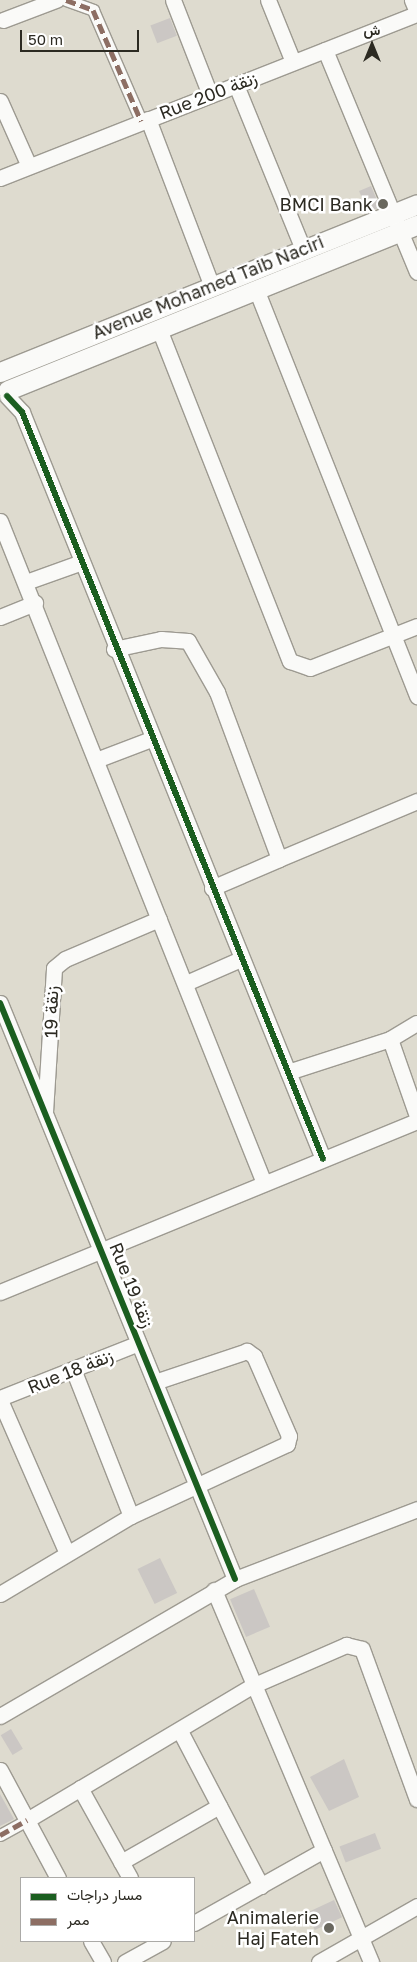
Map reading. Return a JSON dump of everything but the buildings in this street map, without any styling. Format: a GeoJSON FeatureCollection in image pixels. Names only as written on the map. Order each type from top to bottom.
{"type":"FeatureCollection","features":[{"type":"Feature","properties":{"kind":"street"},"geometry":{"type":"LineString","coordinates":[[3,20],[56,0]]}},
{"type":"Feature","properties":{"kind":"street"},"geometry":{"type":"LineString","coordinates":[[66,0],[93,10],[144,120],[211,284]]}},
{"type":"Feature","properties":{"kind":"street"},"geometry":{"type":"LineString","coordinates":[[173,0],[210,95]]}},
{"type":"Feature","properties":{"kind":"street"},"geometry":{"type":"LineString","coordinates":[[268,0],[294,62]]}},
{"type":"Feature","properties":{"kind":"street"},"geometry":{"type":"LineString","coordinates":[[412,0],[417,13]]}},
{"type":"Feature","properties":{"kind":"street","name":"Rue 200 زنقة"},"geometry":{"type":"LineString","coordinates":[[0,178],[417,13]]}},
{"type":"Feature","properties":{"kind":"street"},"geometry":{"type":"LineString","coordinates":[[325,50],[394,213],[409,228],[417,272]]}},
{"type":"Feature","properties":{"kind":"street"},"geometry":{"type":"LineString","coordinates":[[236,85],[303,248]]}},
{"type":"Feature","properties":{"kind":"street"},"geometry":{"type":"LineString","coordinates":[[0,101],[29,166]]}},
{"type":"Feature","properties":{"kind":"street","name":"Avenue Mohamed Taib Naciri"},"geometry":{"type":"LineString","coordinates":[[3,387],[211,284],[417,204]]}},
{"type":"Feature","properties":{"kind":"street","name":"Avenue Mohamed Taib Naciri"},"geometry":{"type":"LineString","coordinates":[[3,387],[159,328],[409,228]]}},
{"type":"Feature","properties":{"kind":"street"},"geometry":{"type":"LineString","coordinates":[[256,289],[417,696]]}},
{"type":"Feature","properties":{"kind":"street"},"geometry":{"type":"LineString","coordinates":[[159,328],[290,661],[310,668],[417,626]]}},
{"type":"Feature","properties":{"kind":"street"},"geometry":{"type":"LineString","coordinates":[[3,387],[22,412],[79,563],[324,1159]]}},
{"type":"Feature","properties":{"kind":"street"},"geometry":{"type":"LineString","coordinates":[[0,521],[35,603],[264,1183]]}},
{"type":"Feature","properties":{"kind":"street"},"geometry":{"type":"LineString","coordinates":[[26,582],[79,563]]}},
{"type":"Feature","properties":{"kind":"street"},"geometry":{"type":"LineString","coordinates":[[0,617],[35,603]]}},
{"type":"Feature","properties":{"kind":"street"},"geometry":{"type":"LineString","coordinates":[[114,649],[161,640],[188,640],[218,692],[279,859]]}},
{"type":"Feature","properties":{"kind":"street"},"geometry":{"type":"LineString","coordinates":[[96,760],[151,739]]}},
{"type":"Feature","properties":{"kind":"street"},"geometry":{"type":"LineString","coordinates":[[212,888],[417,801]]}},
{"type":"Feature","properties":{"kind":"street","name":"19 زنقة"},"geometry":{"type":"LineString","coordinates":[[45,1112],[54,968],[65,959],[159,919]]}},
{"type":"Feature","properties":{"kind":"street"},"geometry":{"type":"LineString","coordinates":[[186,982],[241,959]]}},
{"type":"Feature","properties":{"kind":"street","name":"Rue 19 زنقة"},"geometry":{"type":"LineString","coordinates":[[0,1003],[155,1382],[196,1488],[235,1579]]}},
{"type":"Feature","properties":{"kind":"street"},"geometry":{"type":"LineString","coordinates":[[288,1072],[390,1039],[417,1023]]}},
{"type":"Feature","properties":{"kind":"street"},"geometry":{"type":"LineString","coordinates":[[390,1039],[417,1116]]}},
{"type":"Feature","properties":{"kind":"street"},"geometry":{"type":"LineString","coordinates":[[0,1292],[417,1121]]}},
{"type":"Feature","properties":{"kind":"street","name":"Rue 18 زنقة"},"geometry":{"type":"LineString","coordinates":[[0,1399],[139,1343]]}},
{"type":"Feature","properties":{"kind":"street"},"geometry":{"type":"LineString","coordinates":[[0,1594],[66,1551],[131,1516],[281,1450],[289,1436],[254,1356],[247,1351],[155,1382]]}},
{"type":"Feature","properties":{"kind":"street"},"geometry":{"type":"LineString","coordinates":[[73,1369],[131,1516]]}},
{"type":"Feature","properties":{"kind":"street"},"geometry":{"type":"LineString","coordinates":[[0,1399],[66,1551]]}},
{"type":"Feature","properties":{"kind":"street"},"geometry":{"type":"LineString","coordinates":[[0,1716],[235,1579],[417,1509]]}},
{"type":"Feature","properties":{"kind":"street"},"geometry":{"type":"LineString","coordinates":[[214,1590],[252,1686],[371,1962]]}},
{"type":"Feature","properties":{"kind":"street"},"geometry":{"type":"LineString","coordinates":[[0,1835],[180,1731],[252,1686],[346,1644],[362,1649],[417,1799]]}},
{"type":"Feature","properties":{"kind":"street"},"geometry":{"type":"LineString","coordinates":[[180,1731],[261,1886]]}},
{"type":"Feature","properties":{"kind":"street"},"geometry":{"type":"LineString","coordinates":[[0,1770],[57,1877]]}},
{"type":"Feature","properties":{"kind":"street"},"geometry":{"type":"LineString","coordinates":[[80,1788],[129,1877]]}},
{"type":"Feature","properties":{"kind":"street"},"geometry":{"type":"LineString","coordinates":[[121,1862],[219,1806]]}},
{"type":"Feature","properties":{"kind":"street"},"geometry":{"type":"LineString","coordinates":[[195,1923],[324,1850]]}},
{"type":"Feature","properties":{"kind":"street"},"geometry":{"type":"LineString","coordinates":[[319,1962],[417,1906]]}},
{"type":"Feature","properties":{"kind":"street"},"geometry":{"type":"LineString","coordinates":[[93,1942],[103,1962]]}},
{"type":"Feature","properties":{"kind":"street"},"geometry":{"type":"LineString","coordinates":[[124,1962],[161,1942]]}},
{"type":"Feature","properties":{"kind":"marked path"},"geometry":{"type":"LineString","coordinates":[[66,0],[93,10],[141,121]]}},
{"type":"Feature","properties":{"kind":"marked path"},"geometry":{"type":"LineString","coordinates":[[0,1835],[27,1820]]}},
{"type":"Feature","properties":{"kind":"cycle path"},"geometry":{"type":"LineString","coordinates":[[7,396],[22,412],[323,1159]]}},
{"type":"Feature","properties":{"kind":"cycle path"},"geometry":{"type":"LineString","coordinates":[[0,1003],[235,1579]]}},
{"type":"Feature","properties":{"kind":"place","name":"BMCI Bank"},"geometry":{"type":"Point","coordinates":[383,204]}},
{"type":"Feature","properties":{"kind":"place","name":"Animalerie Haj Fateh"},"geometry":{"type":"Point","coordinates":[329,1928]}}]}
